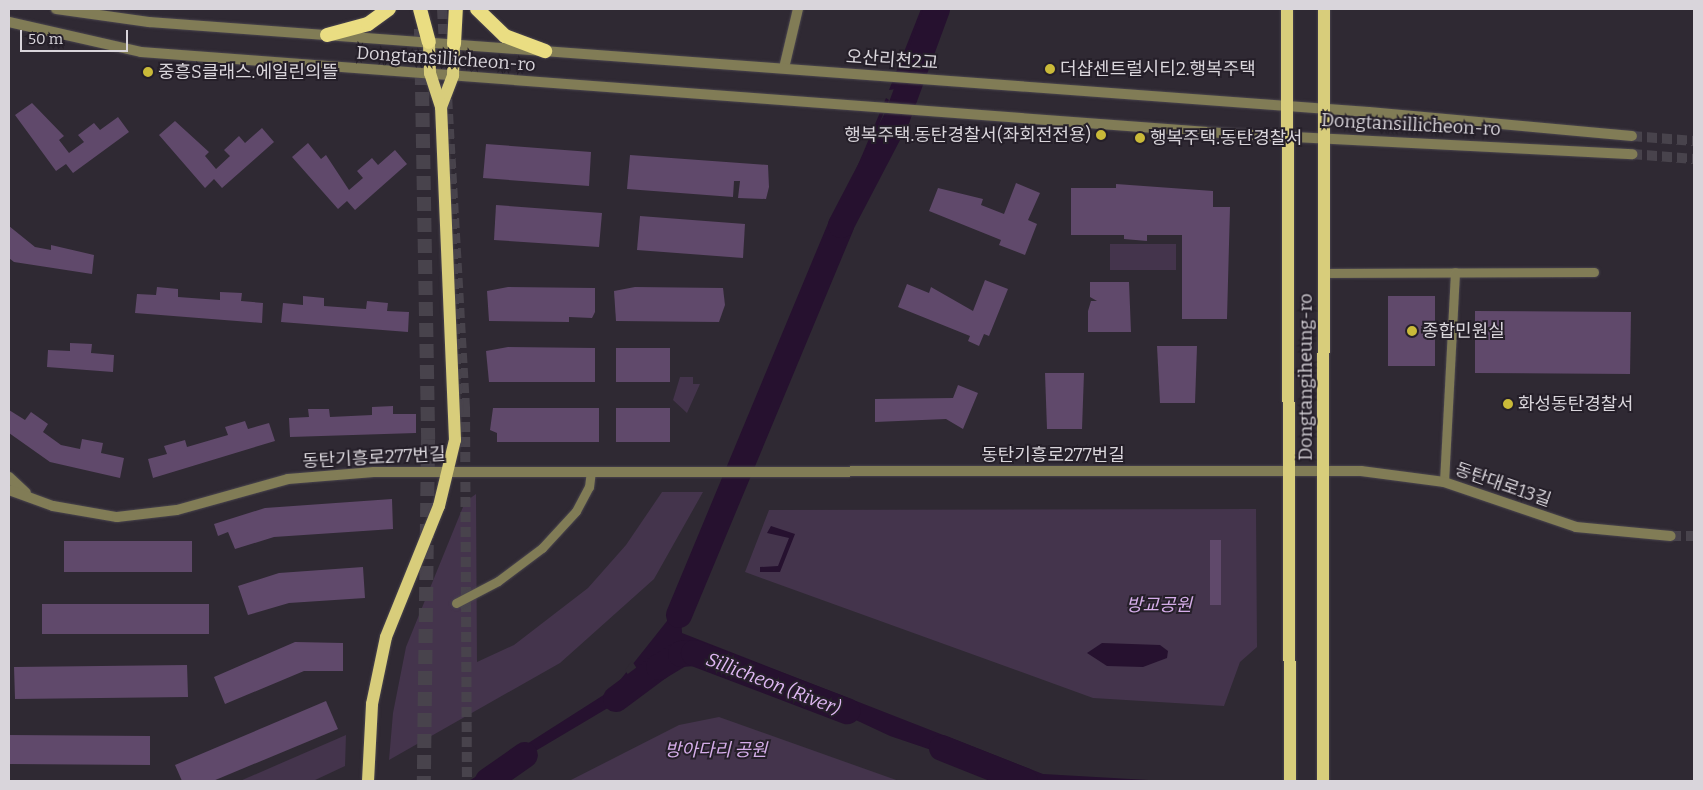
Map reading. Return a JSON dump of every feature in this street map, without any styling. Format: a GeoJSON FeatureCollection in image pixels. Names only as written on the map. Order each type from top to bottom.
{"type":"FeatureCollection","features":[{"type":"Feature","properties":{"kind":"highway"},"geometry":{"type":"LineString","coordinates":[[327,35],[368,24],[388,9]]}},
{"type":"Feature","properties":{"kind":"highway"},"geometry":{"type":"LineString","coordinates":[[420,9],[429,42]]}},
{"type":"Feature","properties":{"kind":"highway"},"geometry":{"type":"LineString","coordinates":[[454,44],[456,9]]}},
{"type":"Feature","properties":{"kind":"highway"},"geometry":{"type":"LineString","coordinates":[[477,9],[505,36],[545,51]]}},
{"type":"Feature","properties":{"kind":"main road","name":"Dongtangiheung-ro"},"geometry":{"type":"LineString","coordinates":[[1287,9],[1290,781]]}},
{"type":"Feature","properties":{"kind":"main road","name":"Dongtangiheung-ro"},"geometry":{"type":"LineString","coordinates":[[1323,781],[1324,472],[1322,273],[1324,9]]}},
{"type":"Feature","properties":{"kind":"main road"},"geometry":{"type":"LineString","coordinates":[[368,781],[372,704],[386,637],[439,506],[455,440],[441,107],[430,74],[429,42]]}},
{"type":"Feature","properties":{"kind":"main road"},"geometry":{"type":"LineString","coordinates":[[441,107],[453,75],[454,44]]}},
{"type":"Feature","properties":{"kind":"street","name":"Dongtansillicheon-ro"},"geometry":{"type":"LineString","coordinates":[[56,9],[149,22],[826,71]]}},
{"type":"Feature","properties":{"kind":"street"},"geometry":{"type":"LineString","coordinates":[[784,68],[798,9]]}},
{"type":"Feature","properties":{"kind":"street","name":"Dongtansillicheon-ro"},"geometry":{"type":"LineString","coordinates":[[9,22],[141,52],[950,113],[1288,136],[1323,136],[1632,154]]}},
{"type":"Feature","properties":{"kind":"street","name":"오산리천2교"},"geometry":{"type":"LineString","coordinates":[[826,71],[956,81]]}},
{"type":"Feature","properties":{"kind":"street","name":"Dongtansillicheon-ro"},"geometry":{"type":"LineString","coordinates":[[956,81],[1323,108],[1632,136]]}},
{"type":"Feature","properties":{"kind":"street","name":"동탄기흥로277번길"},"geometry":{"type":"LineString","coordinates":[[9,490],[77,511],[126,517],[177,510],[288,479],[448,471],[699,469],[1324,472]]}},
{"type":"Feature","properties":{"kind":"street","name":"동탄대로13길"},"geometry":{"type":"LineString","coordinates":[[1324,472],[1399,474],[1444,482],[1576,527],[1671,536]]}},
{"type":"Feature","properties":{"kind":"street","name":"동탄기흥로277번길"},"geometry":{"type":"LineString","coordinates":[[9,477],[28,495]]}},
{"type":"Feature","properties":{"kind":"lane"},"geometry":{"type":"LineString","coordinates":[[1444,482],[1455,272]]}},
{"type":"Feature","properties":{"kind":"lane"},"geometry":{"type":"LineString","coordinates":[[1322,273],[1594,272]]}},
{"type":"Feature","properties":{"kind":"lane"},"geometry":{"type":"LineString","coordinates":[[456,603],[498,581],[542,548],[576,511],[589,487],[591,471]]}},
{"type":"Feature","properties":{"kind":"green space"},"geometry":{"type":"Polygon","coordinates":[[[1110,244],[1176,244],[1176,270],[1110,270],[1110,244]]]}},
{"type":"Feature","properties":{"kind":"green space"},"geometry":{"type":"Polygon","coordinates":[[[680,377],[693,377],[693,384],[700,384],[687,413],[673,400],[680,377]]]}},
{"type":"Feature","properties":{"kind":"green space"},"geometry":{"type":"Polygon","coordinates":[[[662,492],[703,492],[654,579],[560,663],[389,760],[393,713],[406,647],[465,502],[476,494],[477,662],[514,645],[588,588],[626,545],[662,492]]]}},
{"type":"Feature","properties":{"kind":"green space","name":"방교공원"},"geometry":{"type":"Polygon","coordinates":[[[1256,509],[1257,647],[1240,662],[1224,706],[1093,698],[745,572],[769,510],[1256,509]]]}},
{"type":"Feature","properties":{"kind":"green space","name":"방아다리 공원"},"geometry":{"type":"Polygon","coordinates":[[[719,717],[899,781],[569,781],[679,725],[719,717]]]}},
{"type":"Feature","properties":{"kind":"green space"},"geometry":{"type":"Polygon","coordinates":[[[346,735],[345,766],[313,781],[240,781],[346,735]]]}},
{"type":"Feature","properties":{"kind":"shaded area"},"geometry":{"type":"Polygon","coordinates":[[[921,9],[928,9],[896,89],[889,90],[921,9]]]}},
{"type":"Feature","properties":{"kind":"shaded area"},"geometry":{"type":"Polygon","coordinates":[[[886,98],[889,100],[740,463],[734,462],[886,98]]]}},
{"type":"Feature","properties":{"kind":"shaded area"},"geometry":{"type":"Polygon","coordinates":[[[729,478],[733,478],[681,615],[682,633],[1043,774],[1166,781],[1023,781],[890,736],[783,686],[755,665],[677,644],[628,696],[485,781],[469,781],[613,689],[667,621],[729,478]]]}},
{"type":"Feature","properties":{"kind":"shaded area"},"geometry":{"type":"Polygon","coordinates":[[[771,526],[795,534],[780,572],[760,572],[760,567],[778,566],[789,538],[767,533],[771,526]]]}},
{"type":"Feature","properties":{"kind":"shaded area"},"geometry":{"type":"Polygon","coordinates":[[[1102,643],[1160,645],[1168,651],[1167,658],[1143,667],[1107,666],[1087,653],[1102,643]]]}},
{"type":"Feature","properties":{"kind":"pier"},"geometry":{"type":"Polygon","coordinates":[[[632,661],[645,681],[637,689],[625,670],[632,661]]]}},
{"type":"Feature","properties":{"kind":"building"},"geometry":{"type":"Polygon","coordinates":[[[32,103],[64,136],[59,140],[69,153],[84,142],[78,135],[94,123],[100,130],[118,117],[129,132],[73,173],[66,164],[56,171],[15,115],[32,103]]]}},
{"type":"Feature","properties":{"kind":"building"},"geometry":{"type":"Polygon","coordinates":[[[175,121],[209,152],[205,156],[216,169],[230,156],[224,150],[239,136],[245,143],[262,128],[274,142],[222,188],[214,179],[205,188],[159,135],[175,121]]]}},
{"type":"Feature","properties":{"kind":"building"},"geometry":{"type":"Polygon","coordinates":[[[308,143],[321,159],[326,155],[349,190],[363,178],[357,171],[372,158],[378,165],[395,150],[407,164],[355,210],[347,201],[338,209],[292,157],[308,143]]]}},
{"type":"Feature","properties":{"kind":"building"},"geometry":{"type":"Polygon","coordinates":[[[486,144],[591,152],[589,186],[483,178],[486,144]]]}},
{"type":"Feature","properties":{"kind":"building"},"geometry":{"type":"Polygon","coordinates":[[[630,155],[768,165],[769,187],[766,199],[738,198],[740,181],[734,181],[733,197],[627,189],[630,155]]]}},
{"type":"Feature","properties":{"kind":"building"},"geometry":{"type":"Polygon","coordinates":[[[1016,183],[1040,193],[1028,220],[1037,224],[1025,255],[999,245],[1001,240],[929,211],[938,188],[983,199],[981,205],[1004,214],[1016,183]]]}},
{"type":"Feature","properties":{"kind":"building"},"geometry":{"type":"Polygon","coordinates":[[[1116,184],[1213,191],[1213,207],[1230,207],[1227,319],[1182,319],[1182,235],[1147,235],[1147,241],[1124,239],[1124,235],[1071,235],[1071,188],[1116,188],[1116,184]]]}},
{"type":"Feature","properties":{"kind":"building"},"geometry":{"type":"Polygon","coordinates":[[[496,205],[602,213],[599,247],[494,240],[496,205]]]}},
{"type":"Feature","properties":{"kind":"building"},"geometry":{"type":"Polygon","coordinates":[[[640,216],[745,224],[743,258],[637,250],[640,216]]]}},
{"type":"Feature","properties":{"kind":"building"},"geometry":{"type":"Polygon","coordinates":[[[9,226],[35,247],[51,250],[51,245],[94,255],[92,274],[14,262],[9,258],[9,226]]]}},
{"type":"Feature","properties":{"kind":"building"},"geometry":{"type":"Polygon","coordinates":[[[985,280],[1008,289],[989,336],[984,334],[979,346],[968,341],[970,336],[898,307],[907,284],[929,293],[931,287],[973,311],[985,280]]]}},
{"type":"Feature","properties":{"kind":"building"},"geometry":{"type":"Polygon","coordinates":[[[1090,282],[1129,282],[1131,332],[1088,332],[1088,311],[1091,301],[1097,301],[1090,297],[1090,282]]]}},
{"type":"Feature","properties":{"kind":"building"},"geometry":{"type":"Polygon","coordinates":[[[157,287],[178,289],[178,297],[220,300],[220,292],[242,293],[241,301],[263,303],[262,323],[135,313],[137,294],[156,295],[157,287]]]}},
{"type":"Feature","properties":{"kind":"building"},"geometry":{"type":"Polygon","coordinates":[[[508,287],[595,288],[595,312],[592,318],[569,317],[569,322],[489,321],[487,291],[508,287]]]}},
{"type":"Feature","properties":{"kind":"building"},"geometry":{"type":"Polygon","coordinates":[[[635,287],[723,288],[725,305],[719,322],[616,321],[614,291],[635,287]]]}},
{"type":"Feature","properties":{"kind":"building"},"geometry":{"type":"Polygon","coordinates":[[[303,296],[324,298],[324,306],[366,309],[367,301],[388,303],[387,311],[409,312],[408,332],[281,322],[283,303],[303,305],[303,296]]]}},
{"type":"Feature","properties":{"kind":"building","name":"종합민원실"},"geometry":{"type":"Polygon","coordinates":[[[1388,296],[1435,296],[1435,366],[1388,366],[1388,296]]]}},
{"type":"Feature","properties":{"kind":"building"},"geometry":{"type":"Polygon","coordinates":[[[1475,311],[1631,312],[1630,374],[1475,373],[1475,311]]]}},
{"type":"Feature","properties":{"kind":"building"},"geometry":{"type":"Polygon","coordinates":[[[70,343],[92,344],[91,353],[114,355],[113,372],[47,367],[48,350],[70,351],[70,343]]]}},
{"type":"Feature","properties":{"kind":"building"},"geometry":{"type":"Polygon","coordinates":[[[1157,346],[1197,346],[1195,403],[1160,403],[1157,346]]]}},
{"type":"Feature","properties":{"kind":"building"},"geometry":{"type":"Polygon","coordinates":[[[508,347],[595,348],[595,382],[489,382],[486,351],[508,347]]]}},
{"type":"Feature","properties":{"kind":"building"},"geometry":{"type":"Polygon","coordinates":[[[616,348],[670,348],[670,382],[616,382],[616,348]]]}},
{"type":"Feature","properties":{"kind":"building"},"geometry":{"type":"Polygon","coordinates":[[[1045,373],[1084,373],[1082,429],[1047,429],[1045,373]]]}},
{"type":"Feature","properties":{"kind":"building"},"geometry":{"type":"Polygon","coordinates":[[[958,385],[978,393],[963,429],[946,419],[875,422],[875,399],[953,398],[958,385]]]}},
{"type":"Feature","properties":{"kind":"building"},"geometry":{"type":"Polygon","coordinates":[[[393,406],[393,414],[416,414],[416,433],[290,437],[289,418],[309,417],[308,409],[329,409],[330,417],[372,415],[372,407],[393,406]]]}},
{"type":"Feature","properties":{"kind":"building"},"geometry":{"type":"Polygon","coordinates":[[[493,408],[599,408],[599,442],[497,442],[497,433],[490,430],[493,408]]]}},
{"type":"Feature","properties":{"kind":"building"},"geometry":{"type":"Polygon","coordinates":[[[616,408],[670,408],[670,442],[616,442],[616,408]]]}},
{"type":"Feature","properties":{"kind":"building"},"geometry":{"type":"Polygon","coordinates":[[[9,410],[25,420],[31,412],[48,424],[43,432],[61,445],[80,449],[82,439],[103,443],[101,453],[124,458],[120,478],[50,462],[9,433],[9,410]]]}},
{"type":"Feature","properties":{"kind":"building"},"geometry":{"type":"Polygon","coordinates":[[[245,421],[248,429],[269,423],[275,441],[153,478],[148,459],[167,454],[164,446],[185,440],[187,447],[228,435],[225,427],[245,421]]]}},
{"type":"Feature","properties":{"kind":"building"},"geometry":{"type":"Polygon","coordinates":[[[392,499],[393,529],[274,537],[235,549],[228,532],[218,536],[214,524],[265,508],[392,499]]]}},
{"type":"Feature","properties":{"kind":"building"},"geometry":{"type":"Polygon","coordinates":[[[1210,540],[1221,540],[1221,605],[1210,605],[1210,540]]]}},
{"type":"Feature","properties":{"kind":"building"},"geometry":{"type":"Polygon","coordinates":[[[64,541],[192,541],[192,572],[64,572],[64,541]]]}},
{"type":"Feature","properties":{"kind":"building"},"geometry":{"type":"Polygon","coordinates":[[[363,567],[365,598],[289,603],[248,615],[238,586],[279,573],[363,567]]]}},
{"type":"Feature","properties":{"kind":"building"},"geometry":{"type":"Polygon","coordinates":[[[42,604],[209,604],[209,634],[42,634],[42,604]]]}},
{"type":"Feature","properties":{"kind":"building"},"geometry":{"type":"Polygon","coordinates":[[[295,642],[343,643],[343,671],[304,671],[225,704],[214,677],[295,642]]]}},
{"type":"Feature","properties":{"kind":"building"},"geometry":{"type":"Polygon","coordinates":[[[187,665],[188,697],[15,699],[14,667],[187,665]]]}},
{"type":"Feature","properties":{"kind":"building"},"geometry":{"type":"Polygon","coordinates":[[[326,701],[338,729],[213,781],[182,781],[175,765],[326,701]]]}},
{"type":"Feature","properties":{"kind":"building"},"geometry":{"type":"Polygon","coordinates":[[[9,735],[150,736],[150,765],[9,764],[9,735]]]}},
{"type":"Feature","properties":{"kind":"waterway"},"geometry":{"type":"LineString","coordinates":[[679,615],[841,225],[897,118],[937,9]]}},
{"type":"Feature","properties":{"kind":"waterway","name":"Sillicheon (River)"},"geometry":{"type":"LineString","coordinates":[[616,699],[659,667],[681,654],[694,653],[847,711]]}},
{"type":"Feature","properties":{"kind":"waterway","name":"Sillicheon (River)"},"geometry":{"type":"LineString","coordinates":[[942,748],[1025,781]]}},
{"type":"Feature","properties":{"kind":"waterway","name":"Sillicheon (River)"},"geometry":{"type":"LineString","coordinates":[[488,781],[525,755]]}},
{"type":"Feature","properties":{"kind":"tunnel"},"geometry":{"type":"LineString","coordinates":[[442,9],[465,407],[467,781]]}},
{"type":"Feature","properties":{"kind":"tunnel"},"geometry":{"type":"LineString","coordinates":[[421,29],[428,440],[424,781]]}},
{"type":"Feature","properties":{"kind":"tunnel"},"geometry":{"type":"LineString","coordinates":[[1632,136],[1694,141]]}},
{"type":"Feature","properties":{"kind":"tunnel"},"geometry":{"type":"LineString","coordinates":[[1632,154],[1694,159]]}},
{"type":"Feature","properties":{"kind":"tunnel"},"geometry":{"type":"LineString","coordinates":[[1671,536],[1694,536]]}},
{"type":"Feature","properties":{"kind":"place","name":"더샵센트럴시티2.행복주택"},"geometry":{"type":"Point","coordinates":[1050,69]}},
{"type":"Feature","properties":{"kind":"place","name":"중흥S클래스.에일린의뜰"},"geometry":{"type":"Point","coordinates":[148,72]}},
{"type":"Feature","properties":{"kind":"place","name":"행복주택.동탄경찰서(좌회전전용)"},"geometry":{"type":"Point","coordinates":[1101,135]}},
{"type":"Feature","properties":{"kind":"place","name":"행복주택.동탄경찰서"},"geometry":{"type":"Point","coordinates":[1140,138]}},
{"type":"Feature","properties":{"kind":"place","name":"종합민원실"},"geometry":{"type":"Point","coordinates":[1412,331]}},
{"type":"Feature","properties":{"kind":"place","name":"화성동탄경찰서"},"geometry":{"type":"Point","coordinates":[1508,404]}}]}
